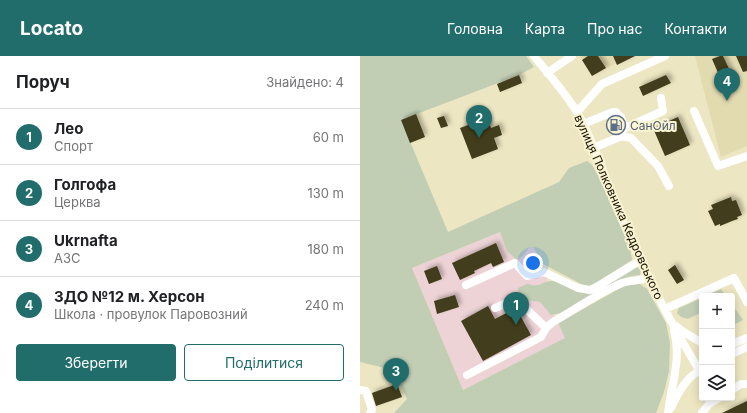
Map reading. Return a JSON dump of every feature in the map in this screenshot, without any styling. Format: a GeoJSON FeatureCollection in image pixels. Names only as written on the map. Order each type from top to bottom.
{"type":"FeatureCollection","features":[{"type":"Feature","properties":{"kind":"street","name":"вулиця Полковника Кедровського"},"geometry":{"type":"LineString","coordinates":[[534,56],[577,112],[618,210],[649,277],[671,321],[699,367]]}},
{"type":"Feature","properties":{"kind":"street"},"geometry":{"type":"LineString","coordinates":[[547,73],[572,56]]}},
{"type":"Feature","properties":{"kind":"street"},"geometry":{"type":"LineString","coordinates":[[577,112],[602,84],[665,56]]}},
{"type":"Feature","properties":{"kind":"street"},"geometry":{"type":"LineString","coordinates":[[593,148],[663,111],[661,98]]}},
{"type":"Feature","properties":{"kind":"street"},"geometry":{"type":"LineString","coordinates":[[694,111],[718,166],[747,156]]}},
{"type":"Feature","properties":{"kind":"street"},"geometry":{"type":"LineString","coordinates":[[583,124],[616,112],[622,117],[622,132]]}},
{"type":"Feature","properties":{"kind":"street"},"geometry":{"type":"LineString","coordinates":[[622,132],[631,138],[658,166],[669,186]]}},
{"type":"Feature","properties":{"kind":"street"},"geometry":{"type":"LineString","coordinates":[[466,285],[515,263],[527,276],[544,272],[578,288],[590,290],[641,260]]}},
{"type":"Feature","properties":{"kind":"street"},"geometry":{"type":"LineString","coordinates":[[467,375],[541,337],[546,328],[553,322],[611,288],[622,283],[633,280],[644,280],[649,277]]}},
{"type":"Feature","properties":{"kind":"street"},"geometry":{"type":"LineString","coordinates":[[665,309],[734,278],[747,302]]}},
{"type":"Feature","properties":{"kind":"street"},"geometry":{"type":"LineString","coordinates":[[495,308],[516,299],[546,328]]}},
{"type":"Feature","properties":{"kind":"street","name":"вулиця Полковника Кедровського"},"geometry":{"type":"LineString","coordinates":[[671,321],[682,331],[699,341]]}},
{"type":"Feature","properties":{"kind":"street","name":"вулиця Полковника Кедровського"},"geometry":{"type":"LineString","coordinates":[[668,413],[670,395],[677,365],[675,336],[671,321]]}},
{"type":"Feature","properties":{"kind":"street"},"geometry":{"type":"LineString","coordinates":[[735,343],[747,338]]}},
{"type":"Feature","properties":{"kind":"street"},"geometry":{"type":"LineString","coordinates":[[735,353],[747,347]]}},
{"type":"Feature","properties":{"kind":"street","name":"вулиця Полковника Кедровського"},"geometry":{"type":"LineString","coordinates":[[668,413],[684,383],[699,370]]}},
{"type":"Feature","properties":{"kind":"street"},"geometry":{"type":"LineString","coordinates":[[735,388],[742,384],[747,384]]}},
{"type":"Feature","properties":{"kind":"street"},"geometry":{"type":"LineString","coordinates":[[360,390],[366,392],[372,410],[370,413]]}},
{"type":"Feature","properties":{"kind":"street"},"geometry":{"type":"LineString","coordinates":[[702,413],[709,404],[714,401]]}},
{"type":"Feature","properties":{"kind":"shaded area"},"geometry":{"type":"Polygon","coordinates":[[[580,56],[632,56],[593,74],[580,56]]]}},
{"type":"Feature","properties":{"kind":"shaded area"},"geometry":{"type":"Polygon","coordinates":[[[695,56],[747,56],[747,146],[721,157],[695,56]]]}},
{"type":"Feature","properties":{"kind":"shaded area"},"geometry":{"type":"Polygon","coordinates":[[[500,232],[533,247],[548,282],[536,286],[566,338],[463,390],[412,268],[500,232]]]}},
{"type":"Feature","properties":{"kind":"green space"},"geometry":{"type":"Polygon","coordinates":[[[360,56],[526,56],[534,67],[519,75],[401,120],[448,232],[559,182],[569,168],[587,161],[592,165],[599,177],[629,243],[632,260],[587,287],[543,264],[533,247],[529,248],[522,257],[517,260],[507,251],[500,232],[412,268],[463,390],[565,338],[558,323],[626,285],[640,284],[647,289],[666,323],[670,343],[669,371],[664,392],[656,413],[394,413],[407,399],[393,370],[360,362],[360,56]]]}},
{"type":"Feature","properties":{"kind":"green space"},"geometry":{"type":"Polygon","coordinates":[[[636,267],[641,270],[640,275],[627,277],[561,313],[551,315],[540,302],[519,299],[518,288],[527,284],[539,285],[548,281],[561,283],[578,291],[588,293],[636,267]]]}},
{"type":"Feature","properties":{"kind":"green space"},"geometry":{"type":"Polygon","coordinates":[[[721,289],[724,293],[712,293],[721,289]]]}},
{"type":"Feature","properties":{"kind":"green space"},"geometry":{"type":"Polygon","coordinates":[[[699,299],[699,314],[688,319],[681,317],[677,313],[679,308],[699,299]]]}},
{"type":"Feature","properties":{"kind":"green space"},"geometry":{"type":"Polygon","coordinates":[[[735,308],[743,320],[735,324],[735,308]]]}},
{"type":"Feature","properties":{"kind":"building"},"geometry":{"type":"Polygon","coordinates":[[[588,56],[598,56],[606,68],[592,76],[582,60],[588,56]]]}},
{"type":"Feature","properties":{"kind":"building"},"geometry":{"type":"Polygon","coordinates":[[[613,56],[635,56],[617,65],[613,56]]]}},
{"type":"Feature","properties":{"kind":"building"},"geometry":{"type":"Polygon","coordinates":[[[723,56],[733,77],[722,82],[712,59],[723,56]]]}},
{"type":"Feature","properties":{"kind":"building"},"geometry":{"type":"Polygon","coordinates":[[[736,56],[747,56],[747,71],[743,72],[736,56]]]}},
{"type":"Feature","properties":{"kind":"building"},"geometry":{"type":"Polygon","coordinates":[[[519,75],[522,83],[500,92],[497,84],[519,75]]]}},
{"type":"Feature","properties":{"kind":"building"},"geometry":{"type":"Polygon","coordinates":[[[666,75],[671,83],[643,96],[639,87],[666,75]]]}},
{"type":"Feature","properties":{"kind":"building"},"geometry":{"type":"Polygon","coordinates":[[[416,114],[425,137],[410,143],[401,120],[416,114]]]}},
{"type":"Feature","properties":{"kind":"building"},"geometry":{"type":"Polygon","coordinates":[[[444,116],[448,126],[441,128],[437,118],[444,116]]]}},
{"type":"Feature","properties":{"kind":"building"},"geometry":{"type":"Polygon","coordinates":[[[678,117],[690,145],[665,156],[653,128],[678,117]]]}},
{"type":"Feature","properties":{"kind":"building"},"geometry":{"type":"Polygon","coordinates":[[[487,118],[491,128],[499,125],[502,135],[494,138],[498,149],[472,159],[460,128],[487,118]]]}},
{"type":"Feature","properties":{"kind":"building"},"geometry":{"type":"Polygon","coordinates":[[[731,197],[732,201],[736,200],[742,215],[737,217],[738,219],[720,226],[720,224],[715,226],[708,211],[713,209],[711,205],[731,197]]]}},
{"type":"Feature","properties":{"kind":"building"},"geometry":{"type":"Polygon","coordinates":[[[496,243],[504,262],[493,267],[491,263],[460,280],[452,263],[496,243]]]}},
{"type":"Feature","properties":{"kind":"building"},"geometry":{"type":"Polygon","coordinates":[[[675,265],[684,280],[677,284],[668,270],[675,265]]]}},
{"type":"Feature","properties":{"kind":"building"},"geometry":{"type":"Polygon","coordinates":[[[437,266],[442,279],[429,284],[424,271],[437,266]]]}},
{"type":"Feature","properties":{"kind":"building"},"geometry":{"type":"Polygon","coordinates":[[[455,295],[459,307],[437,314],[434,301],[455,295]]]}},
{"type":"Feature","properties":{"kind":"building"},"geometry":{"type":"Polygon","coordinates":[[[488,306],[495,319],[516,308],[531,335],[483,361],[461,321],[488,306]]]}},
{"type":"Feature","properties":{"kind":"building"},"geometry":{"type":"Polygon","coordinates":[[[397,384],[402,397],[376,406],[372,393],[397,384]]]}},
{"type":"Feature","properties":{"kind":"building"},"geometry":{"type":"Polygon","coordinates":[[[747,401],[747,413],[722,413],[747,401]]]}},
{"type":"Feature","properties":{"kind":"place","name":"ЗДО №12 м. Херсон"},"geometry":{"type":"Point","coordinates":[727,101]}},
{"type":"Feature","properties":{"kind":"place","name":"СанОйл"},"geometry":{"type":"Point","coordinates":[616,125]}},
{"type":"Feature","properties":{"kind":"place","name":"Голгофа"},"geometry":{"type":"Point","coordinates":[479,138]}},
{"type":"Feature","properties":{"kind":"place","name":"Лео"},"geometry":{"type":"Point","coordinates":[516,325]}},
{"type":"Feature","properties":{"kind":"place","name":"Ukrnafta"},"geometry":{"type":"Point","coordinates":[396,391]}}]}
